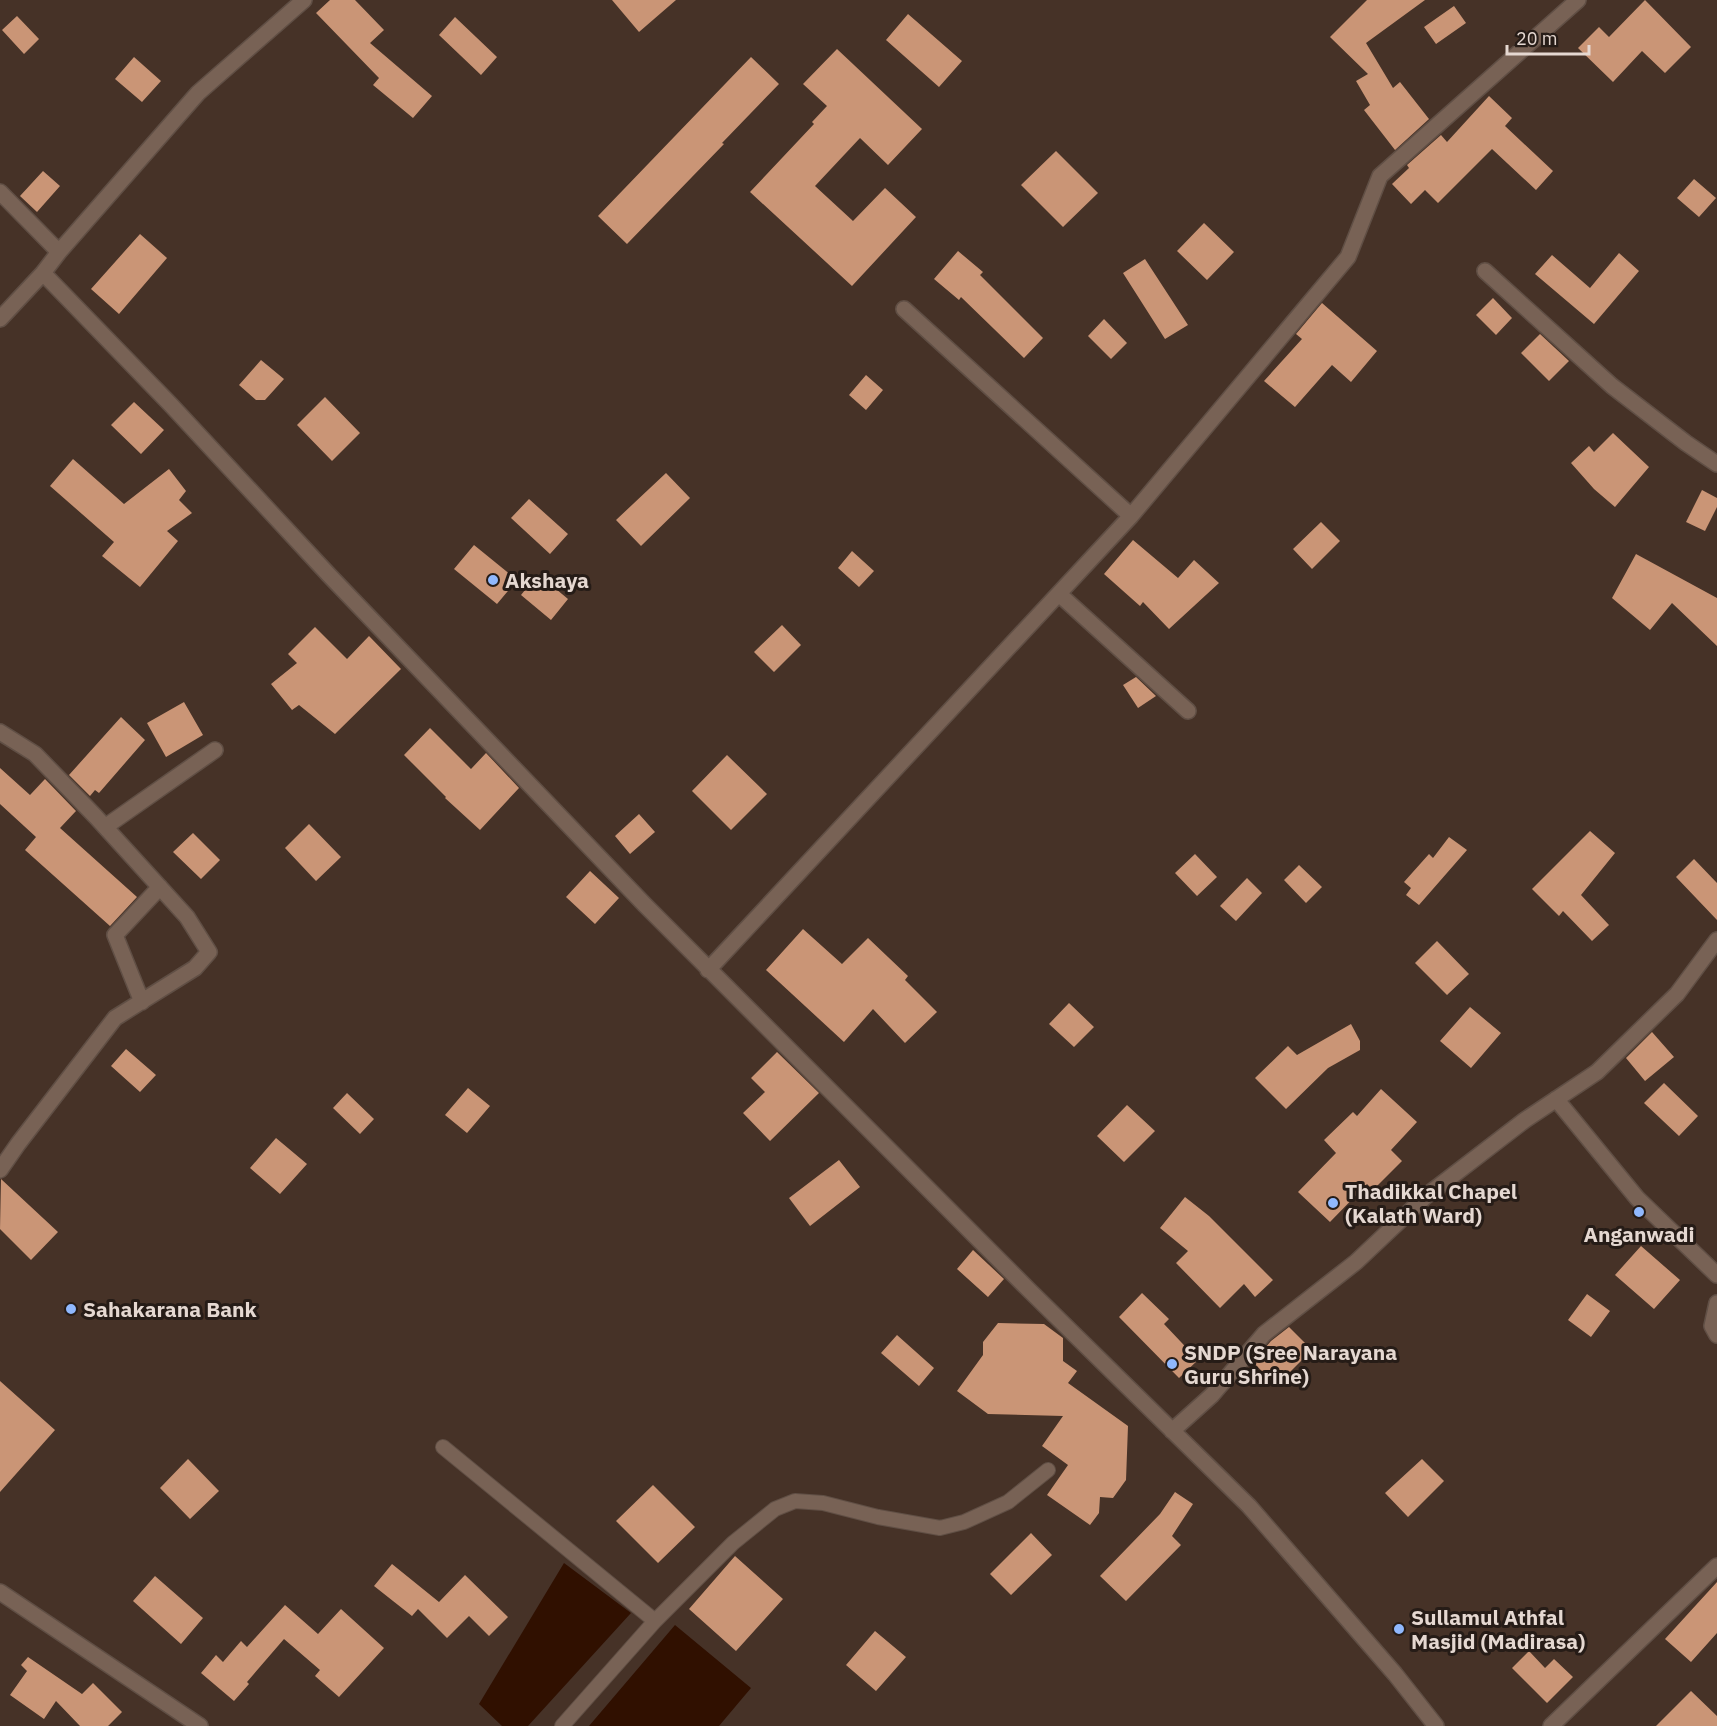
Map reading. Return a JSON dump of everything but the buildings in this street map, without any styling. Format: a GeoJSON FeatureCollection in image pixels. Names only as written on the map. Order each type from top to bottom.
{"type":"FeatureCollection","features":[{"type":"Feature","properties":{"kind":"street"},"geometry":{"type":"LineString","coordinates":[[0,319],[43,273],[58,252],[198,93],[304,0]]}},
{"type":"Feature","properties":{"kind":"street"},"geometry":{"type":"LineString","coordinates":[[708,970],[1131,516],[1348,257],[1380,176],[1578,0]]}},
{"type":"Feature","properties":{"kind":"street"},"geometry":{"type":"LineString","coordinates":[[0,192],[58,252]]}},
{"type":"Feature","properties":{"kind":"street"},"geometry":{"type":"LineString","coordinates":[[1485,271],[1612,386],[1717,464]]}},
{"type":"Feature","properties":{"kind":"street"},"geometry":{"type":"LineString","coordinates":[[43,273],[708,970],[1011,1273],[1249,1506],[1395,1674],[1436,1726]]}},
{"type":"Feature","properties":{"kind":"street"},"geometry":{"type":"LineString","coordinates":[[904,309],[1131,516]]}},
{"type":"Feature","properties":{"kind":"street"},"geometry":{"type":"LineString","coordinates":[[1059,594],[1188,711]]}},
{"type":"Feature","properties":{"kind":"street"},"geometry":{"type":"LineString","coordinates":[[0,732],[35,754],[105,827],[187,917],[209,952],[195,968],[116,1018],[0,1170]]}},
{"type":"Feature","properties":{"kind":"street"},"geometry":{"type":"LineString","coordinates":[[105,827],[215,750]]}},
{"type":"Feature","properties":{"kind":"street"},"geometry":{"type":"LineString","coordinates":[[142,1002],[116,935],[160,887]]}},
{"type":"Feature","properties":{"kind":"street"},"geometry":{"type":"LineString","coordinates":[[1172,1431],[1212,1395],[1264,1334],[1356,1262],[1426,1196],[1525,1120],[1597,1072],[1677,994],[1717,940]]}},
{"type":"Feature","properties":{"kind":"street"},"geometry":{"type":"LineString","coordinates":[[1556,1099],[1637,1198],[1717,1275]]}},
{"type":"Feature","properties":{"kind":"street"},"geometry":{"type":"LineString","coordinates":[[1717,1303],[1712,1326],[1717,1335]]}},
{"type":"Feature","properties":{"kind":"street"},"geometry":{"type":"LineString","coordinates":[[1551,1726],[1717,1566]]}},
{"type":"Feature","properties":{"kind":"street"},"geometry":{"type":"LineString","coordinates":[[0,1592],[200,1726]]}},
{"type":"Feature","properties":{"kind":"lane"},"geometry":{"type":"LineString","coordinates":[[443,1447],[655,1621]]}},
{"type":"Feature","properties":{"kind":"lane"},"geometry":{"type":"LineString","coordinates":[[562,1726],[655,1621],[733,1543],[775,1509],[795,1501],[823,1503],[878,1517],[940,1528],[964,1522],[1008,1502],[1048,1470]]}},
{"type":"Feature","properties":{"kind":"shaded area"},"geometry":{"type":"Polygon","coordinates":[[[564,1563],[631,1613],[528,1726],[502,1726],[479,1704],[564,1563]]]}},
{"type":"Feature","properties":{"kind":"shaded area"},"geometry":{"type":"Polygon","coordinates":[[[675,1625],[751,1688],[719,1726],[589,1726],[675,1625]]]}},
{"type":"Feature","properties":{"kind":"place","name":"Akshaya"},"geometry":{"type":"Point","coordinates":[493,580]}},
{"type":"Feature","properties":{"kind":"place","name":"Thadikkal Chapel (Kalath Ward)"},"geometry":{"type":"Point","coordinates":[1333,1203]}},
{"type":"Feature","properties":{"kind":"place","name":"Anganwadi"},"geometry":{"type":"Point","coordinates":[1639,1212]}},
{"type":"Feature","properties":{"kind":"place","name":"Sahakarana Bank"},"geometry":{"type":"Point","coordinates":[71,1309]}},
{"type":"Feature","properties":{"kind":"place","name":"SNDP (Sree Narayana Guru Shrine)"},"geometry":{"type":"Point","coordinates":[1172,1364]}},
{"type":"Feature","properties":{"kind":"place","name":"Sullamul Athfal Masjid (Madirasa)"},"geometry":{"type":"Point","coordinates":[1399,1629]}}]}
